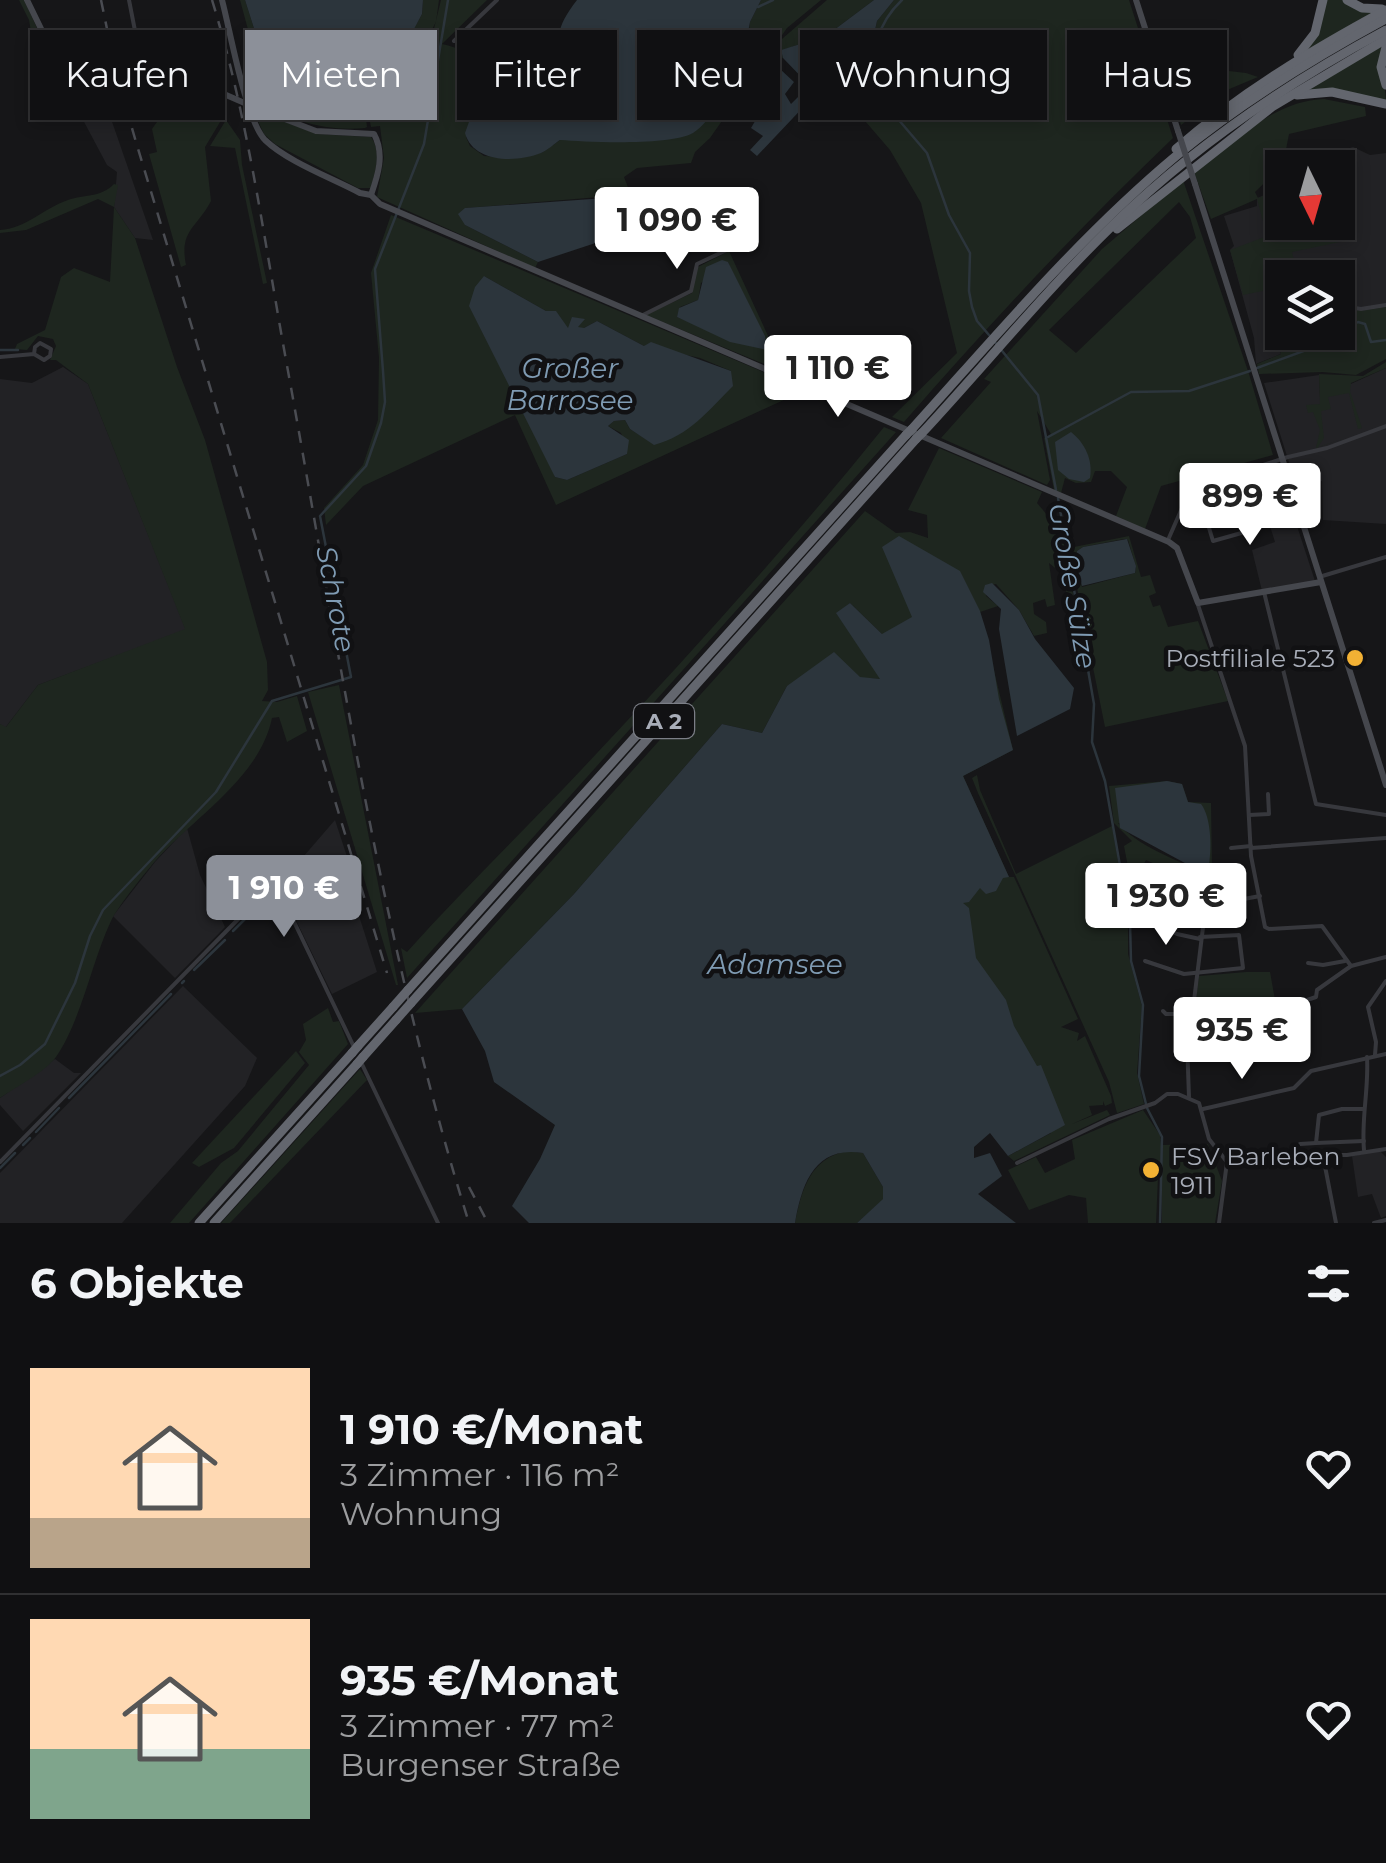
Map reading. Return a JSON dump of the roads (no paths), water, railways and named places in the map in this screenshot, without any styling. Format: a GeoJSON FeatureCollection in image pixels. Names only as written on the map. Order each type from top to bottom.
{"type":"FeatureCollection","features":[{"type":"Feature","properties":{"kind":"highway"},"geometry":{"type":"LineString","coordinates":[[1281,71],[1312,38],[1323,0]]}},
{"type":"Feature","properties":{"kind":"highway"},"geometry":{"type":"LineString","coordinates":[[1347,0],[1366,9],[1386,9]]}},
{"type":"Feature","properties":{"kind":"highway"},"geometry":{"type":"LineString","coordinates":[[1164,167],[1176,149],[1209,120],[1281,71],[1386,9]]}},
{"type":"Feature","properties":{"kind":"highway","name":"A 2"},"geometry":{"type":"LineString","coordinates":[[199,1223],[914,434],[992,358],[1002,338],[1087,238],[1164,167],[1260,94],[1386,19]]}},
{"type":"Feature","properties":{"kind":"highway","name":"A 2"},"geometry":{"type":"LineString","coordinates":[[214,1223],[914,434],[984,349],[1002,338],[1101,237],[1180,166],[1298,80],[1386,30]]}},
{"type":"Feature","properties":{"kind":"highway"},"geometry":{"type":"LineString","coordinates":[[1101,237],[1116,230],[1272,107],[1386,39]]}},
{"type":"Feature","properties":{"kind":"highway"},"geometry":{"type":"LineString","coordinates":[[1386,47],[1381,68],[1386,84]]}},
{"type":"Feature","properties":{"kind":"highway"},"geometry":{"type":"LineString","coordinates":[[1272,107],[1300,94],[1320,92],[1386,104]]}},
{"type":"Feature","properties":{"kind":"street"},"geometry":{"type":"LineString","coordinates":[[26,0],[41,30]]}},
{"type":"Feature","properties":{"kind":"street"},"geometry":{"type":"LineString","coordinates":[[128,0],[134,30]]}},
{"type":"Feature","properties":{"kind":"street"},"geometry":{"type":"LineString","coordinates":[[222,0],[251,114],[260,135],[278,149],[398,212],[1177,548],[1244,740],[1251,847],[1267,928],[1322,926],[1351,966]]}},
{"type":"Feature","properties":{"kind":"street"},"geometry":{"type":"LineString","coordinates":[[454,40],[497,0]]}},
{"type":"Feature","properties":{"kind":"street"},"geometry":{"type":"LineString","coordinates":[[1136,0],[1386,785]]}},
{"type":"Feature","properties":{"kind":"street"},"geometry":{"type":"LineString","coordinates":[[225,94],[311,130],[374,134],[380,165],[370,195]]}},
{"type":"Feature","properties":{"kind":"street"},"geometry":{"type":"LineString","coordinates":[[642,317],[691,291],[697,264],[731,248]]}},
{"type":"Feature","properties":{"kind":"street"},"geometry":{"type":"LineString","coordinates":[[1355,308],[1386,305]]}},
{"type":"Feature","properties":{"kind":"street"},"geometry":{"type":"LineString","coordinates":[[0,357],[34,354]]}},
{"type":"Feature","properties":{"kind":"street"},"geometry":{"type":"LineString","coordinates":[[1167,541],[1191,492],[1198,486],[1282,458],[1327,448],[1386,426]]}},
{"type":"Feature","properties":{"kind":"street"},"geometry":{"type":"LineString","coordinates":[[1182,508],[1206,518],[1214,541],[1252,530],[1233,474]]}},
{"type":"Feature","properties":{"kind":"street"},"geometry":{"type":"LineString","coordinates":[[1198,603],[1320,579],[1386,557]]}},
{"type":"Feature","properties":{"kind":"street"},"geometry":{"type":"LineString","coordinates":[[1264,592],[1316,804],[1386,815]]}},
{"type":"Feature","properties":{"kind":"street"},"geometry":{"type":"LineString","coordinates":[[1249,815],[1269,814],[1268,794]]}},
{"type":"Feature","properties":{"kind":"street"},"geometry":{"type":"LineString","coordinates":[[1231,848],[1386,838]]}},
{"type":"Feature","properties":{"kind":"street"},"geometry":{"type":"LineString","coordinates":[[1210,873],[1213,902]]}},
{"type":"Feature","properties":{"kind":"street"},"geometry":{"type":"LineString","coordinates":[[1142,880],[1206,903],[1260,896]]}},
{"type":"Feature","properties":{"kind":"street"},"geometry":{"type":"LineString","coordinates":[[0,1162],[251,906],[275,888],[438,1223]]}},
{"type":"Feature","properties":{"kind":"street"},"geometry":{"type":"LineString","coordinates":[[1163,1011],[1186,1014],[1192,1009],[1206,903]]}},
{"type":"Feature","properties":{"kind":"street"},"geometry":{"type":"LineString","coordinates":[[1144,919],[1178,935],[1239,936],[1244,966],[1240,971],[1196,974],[1174,972],[1146,962]]}},
{"type":"Feature","properties":{"kind":"street"},"geometry":{"type":"LineString","coordinates":[[1292,1005],[1316,997],[1318,990],[1351,966],[1386,957]]}},
{"type":"Feature","properties":{"kind":"street"},"geometry":{"type":"LineString","coordinates":[[1308,963],[1323,965],[1345,960]]}},
{"type":"Feature","properties":{"kind":"street"},"geometry":{"type":"LineString","coordinates":[[1375,1055],[1368,1007],[1386,981]]}},
{"type":"Feature","properties":{"kind":"street"},"geometry":{"type":"LineString","coordinates":[[1186,1014],[1189,1097]]}},
{"type":"Feature","properties":{"kind":"street"},"geometry":{"type":"LineString","coordinates":[[1375,1037],[1386,1036]]}},
{"type":"Feature","properties":{"kind":"street"},"geometry":{"type":"LineString","coordinates":[[1202,1109],[1296,1087],[1311,1071],[1386,1054]]}},
{"type":"Feature","properties":{"kind":"street"},"geometry":{"type":"LineString","coordinates":[[1364,1150],[1367,1058]]}},
{"type":"Feature","properties":{"kind":"street"},"geometry":{"type":"LineString","coordinates":[[1016,1163],[1170,1094],[1189,1097],[1197,1100],[1210,1139],[1228,1162],[1219,1223]]}},
{"type":"Feature","properties":{"kind":"street"},"geometry":{"type":"LineString","coordinates":[[1316,1143],[1319,1115],[1364,1109]]}},
{"type":"Feature","properties":{"kind":"street"},"geometry":{"type":"LineString","coordinates":[[1300,1144],[1364,1141]]}},
{"type":"Feature","properties":{"kind":"street"},"geometry":{"type":"LineString","coordinates":[[1228,1162],[1275,1155],[1347,1156],[1386,1149]]}},
{"type":"Feature","properties":{"kind":"street"},"geometry":{"type":"LineString","coordinates":[[1323,1156],[1336,1223]]}},
{"type":"Feature","properties":{"kind":"street"},"geometry":{"type":"LineString","coordinates":[[1374,1223],[1386,1220]]}},
{"type":"Feature","properties":{"kind":"water"},"geometry":{"type":"Polygon","coordinates":[[[245,0],[423,0],[422,14],[414,29],[255,30],[245,0]]]}},
{"type":"Feature","properties":{"kind":"water"},"geometry":{"type":"Polygon","coordinates":[[[577,0],[761,0],[748,30],[637,30],[637,120],[706,120],[693,133],[648,141],[560,140],[541,153],[508,159],[477,150],[465,133],[470,120],[617,120],[617,30],[560,30],[577,0]]]}},
{"type":"Feature","properties":{"kind":"water"},"geometry":{"type":"Polygon","coordinates":[[[874,0],[894,0],[877,21],[875,30],[834,30],[874,0]]]}},
{"type":"Feature","properties":{"kind":"water"},"geometry":{"type":"Polygon","coordinates":[[[800,44],[800,76],[783,58],[781,50],[800,44]]]}},
{"type":"Feature","properties":{"kind":"water"},"geometry":{"type":"Polygon","coordinates":[[[780,69],[794,82],[785,94],[791,104],[800,95],[800,111],[757,156],[750,150],[763,136],[751,128],[756,120],[780,120],[780,69]]]}},
{"type":"Feature","properties":{"kind":"water"},"geometry":{"type":"Polygon","coordinates":[[[675,193],[701,215],[697,220],[659,222],[538,262],[465,225],[458,214],[465,208],[675,193]]]}},
{"type":"Feature","properties":{"kind":"water"},"geometry":{"type":"Polygon","coordinates":[[[722,260],[728,262],[765,336],[767,350],[730,342],[677,317],[679,308],[698,300],[706,267],[722,260]]]}},
{"type":"Feature","properties":{"kind":"water","name":"Großer Barrosee"},"geometry":{"type":"Polygon","coordinates":[[[484,276],[546,311],[556,311],[568,328],[572,317],[585,319],[578,327],[584,328],[597,321],[644,346],[651,342],[731,371],[733,386],[688,429],[654,445],[630,429],[625,420],[614,421],[608,426],[629,440],[627,454],[567,480],[555,477],[469,306],[475,287],[484,276]]]}},
{"type":"Feature","properties":{"kind":"water"},"geometry":{"type":"Polygon","coordinates":[[[1071,432],[1089,458],[1090,478],[1084,482],[1069,479],[1058,470],[1055,442],[1071,432]]]}},
{"type":"Feature","properties":{"kind":"water","name":"Adamsee"},"geometry":{"type":"Polygon","coordinates":[[[899,536],[960,571],[989,640],[1013,750],[963,776],[1009,877],[1003,878],[996,891],[986,894],[980,888],[969,902],[963,903],[969,908],[976,958],[1006,1000],[1014,1026],[1037,1066],[1041,1065],[1065,1125],[1008,1156],[990,1133],[974,1147],[974,1158],[990,1153],[1002,1176],[978,1194],[1016,1223],[857,1223],[883,1199],[883,1187],[863,1153],[847,1152],[822,1161],[814,1170],[802,1194],[795,1223],[529,1223],[512,1206],[555,1125],[494,1082],[485,1051],[462,1009],[574,894],[722,724],[762,733],[787,686],[834,652],[860,677],[880,679],[836,613],[850,603],[882,634],[912,617],[882,547],[899,536]]]}},
{"type":"Feature","properties":{"kind":"water"},"geometry":{"type":"Polygon","coordinates":[[[1127,539],[1135,573],[1082,586],[1077,551],[1127,539]]]}},
{"type":"Feature","properties":{"kind":"water"},"geometry":{"type":"Polygon","coordinates":[[[992,583],[1019,610],[1035,639],[1074,688],[1070,709],[1017,736],[999,629],[1001,609],[983,592],[985,585],[992,583]]]}},
{"type":"Feature","properties":{"kind":"water"},"geometry":{"type":"Polygon","coordinates":[[[1167,781],[1182,784],[1188,802],[1201,804],[1205,810],[1210,836],[1208,870],[1196,869],[1120,828],[1115,788],[1167,781]]]}},
{"type":"Feature","properties":{"kind":"waterway","name":"Schrote"},"geometry":{"type":"LineString","coordinates":[[0,1076],[45,1044],[75,983],[103,910],[216,792],[272,701],[351,677],[320,516],[366,466],[381,423],[385,402],[375,269],[424,144],[448,0]]}},
{"type":"Feature","properties":{"kind":"waterway"},"geometry":{"type":"LineString","coordinates":[[758,7],[773,0]]}},
{"type":"Feature","properties":{"kind":"waterway","name":"Große Sülze"},"geometry":{"type":"LineString","coordinates":[[902,0],[887,18],[876,42],[871,67],[874,91],[927,153],[949,215],[970,253],[972,307],[989,335]]}},
{"type":"Feature","properties":{"kind":"waterway"},"geometry":{"type":"LineString","coordinates":[[1257,368],[1309,349],[1358,322],[1365,324],[1371,342],[1386,340]]}},
{"type":"Feature","properties":{"kind":"waterway","name":"Große Sülze"},"geometry":{"type":"LineString","coordinates":[[994,341],[1038,395],[1056,490]]}},
{"type":"Feature","properties":{"kind":"waterway"},"geometry":{"type":"LineString","coordinates":[[0,350],[18,350]]}},
{"type":"Feature","properties":{"kind":"waterway"},"geometry":{"type":"LineString","coordinates":[[1048,437],[1131,392],[1189,391],[1250,371]]}},
{"type":"Feature","properties":{"kind":"waterway","name":"Große Sülze"},"geometry":{"type":"LineString","coordinates":[[1058,498],[1094,704],[1092,742],[1105,781],[1130,922],[1131,961],[1143,1005],[1139,1076],[1147,1108],[1162,1137],[1160,1223]]}},
{"type":"Feature","properties":{"kind":"waterway"},"geometry":{"type":"LineString","coordinates":[[259,904],[262,901]]}},
{"type":"Feature","properties":{"kind":"waterway"},"geometry":{"type":"LineString","coordinates":[[233,931],[252,912]]}},
{"type":"Feature","properties":{"kind":"waterway"},"geometry":{"type":"LineString","coordinates":[[194,970],[225,940]]}},
{"type":"Feature","properties":{"kind":"waterway"},"geometry":{"type":"LineString","coordinates":[[69,1098],[171,994]]}},
{"type":"Feature","properties":{"kind":"waterway"},"geometry":{"type":"LineString","coordinates":[[36,1132],[59,1108]]}},
{"type":"Feature","properties":{"kind":"waterway"},"geometry":{"type":"LineString","coordinates":[[23,1145],[30,1138]]}},
{"type":"Feature","properties":{"kind":"waterway"},"geometry":{"type":"LineString","coordinates":[[0,1168],[15,1153]]}},
{"type":"Feature","properties":{"kind":"railway"},"geometry":{"type":"LineString","coordinates":[[101,0],[136,142],[387,973]]}},
{"type":"Feature","properties":{"kind":"railway"},"geometry":{"type":"LineString","coordinates":[[212,0],[255,184],[387,907],[438,1118],[469,1223]]}},
{"type":"Feature","properties":{"kind":"railway"},"geometry":{"type":"LineString","coordinates":[[469,1187],[488,1223]]}},
{"type":"Feature","properties":{"kind":"place","name":"Postfiliale 523"},"geometry":{"type":"Point","coordinates":[1355,658]}},
{"type":"Feature","properties":{"kind":"place","name":"FSV Barleben 1911"},"geometry":{"type":"Point","coordinates":[1151,1170]}}]}
